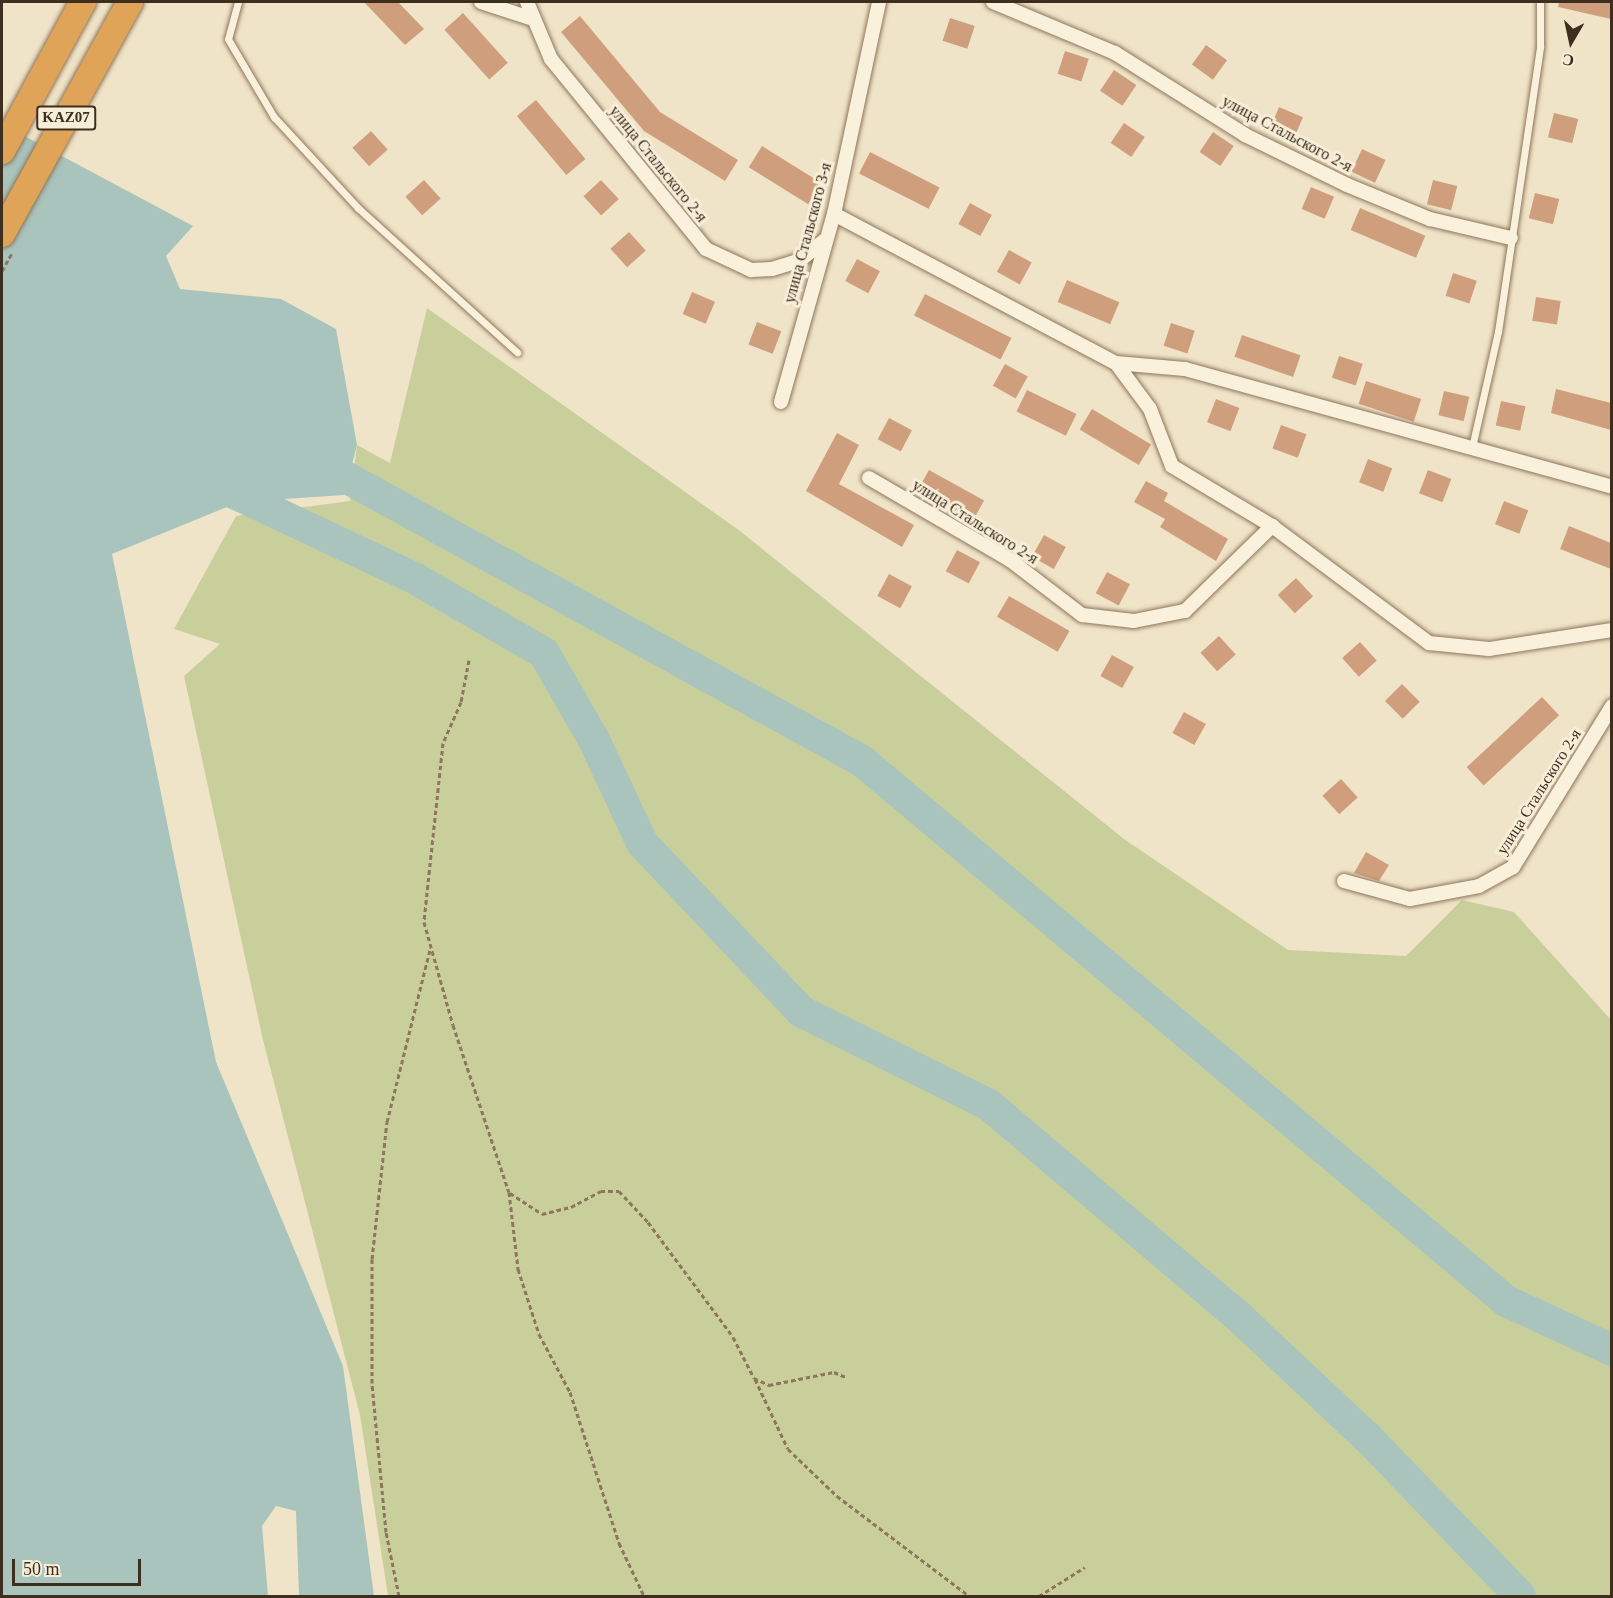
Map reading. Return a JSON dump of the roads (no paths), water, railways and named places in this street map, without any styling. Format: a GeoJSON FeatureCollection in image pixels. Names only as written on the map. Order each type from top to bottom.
{"type":"FeatureCollection","features":[{"type":"Feature","properties":{"kind":"highway","name":"KAZ07"},"geometry":{"type":"LineString","coordinates":[[2,151],[83,2]]}},
{"type":"Feature","properties":{"kind":"highway","name":"KAZ07"},"geometry":{"type":"LineString","coordinates":[[2,234],[130,2]]}},
{"type":"Feature","properties":{"kind":"street"},"geometry":{"type":"LineString","coordinates":[[481,2],[533,19]]}},
{"type":"Feature","properties":{"kind":"street","name":"улица Стальского 2-я"},"geometry":{"type":"LineString","coordinates":[[527,2],[551,59],[706,249],[751,270],[772,269],[799,261],[825,240]]}},
{"type":"Feature","properties":{"kind":"street","name":"улица Стальского 3-я"},"geometry":{"type":"LineString","coordinates":[[781,402],[834,214],[879,2]]}},
{"type":"Feature","properties":{"kind":"street","name":"улица Стальского 2-я"},"geometry":{"type":"LineString","coordinates":[[993,2],[1115,53],[1245,135],[1347,185],[1430,219],[1511,238]]}},
{"type":"Feature","properties":{"kind":"street"},"geometry":{"type":"LineString","coordinates":[[834,214],[1116,363],[1185,369],[1611,487]]}},
{"type":"Feature","properties":{"kind":"street"},"geometry":{"type":"LineString","coordinates":[[1116,363],[1150,409],[1172,466],[1272,526],[1429,643],[1489,649],[1611,630]]}},
{"type":"Feature","properties":{"kind":"street","name":"улица Стальского 2-я"},"geometry":{"type":"LineString","coordinates":[[869,478],[1010,560],[1082,615],[1113,619],[1134,621],[1185,611],[1272,526]]}},
{"type":"Feature","properties":{"kind":"street","name":"улица Стальского 2-я"},"geometry":{"type":"LineString","coordinates":[[1344,881],[1410,899],[1479,886],[1513,867],[1611,706]]}},
{"type":"Feature","properties":{"kind":"lane"},"geometry":{"type":"LineString","coordinates":[[238,2],[228,39],[274,117],[358,208],[517,352]]}},
{"type":"Feature","properties":{"kind":"lane"},"geometry":{"type":"LineString","coordinates":[[1472,447],[1498,332],[1540,45],[1540,2]]}},
{"type":"Feature","properties":{"kind":"water"},"geometry":{"type":"Polygon","coordinates":[[[2,124],[193,226],[166,256],[180,289],[281,299],[336,329],[357,445],[344,495],[239,502],[112,554],[216,1062],[343,1366],[374,1596],[299,1596],[296,1511],[276,1506],[262,1526],[268,1596],[2,1596],[2,124]]]}},
{"type":"Feature","properties":{"kind":"waterway"},"geometry":{"type":"LineString","coordinates":[[311,458],[862,761],[1506,1301],[1612,1350]]}},
{"type":"Feature","properties":{"kind":"waterway"},"geometry":{"type":"LineString","coordinates":[[213,483],[416,579],[544,653],[594,740],[642,843],[802,1012],[989,1105],[1240,1318],[1368,1438],[1520,1596]]}}]}
